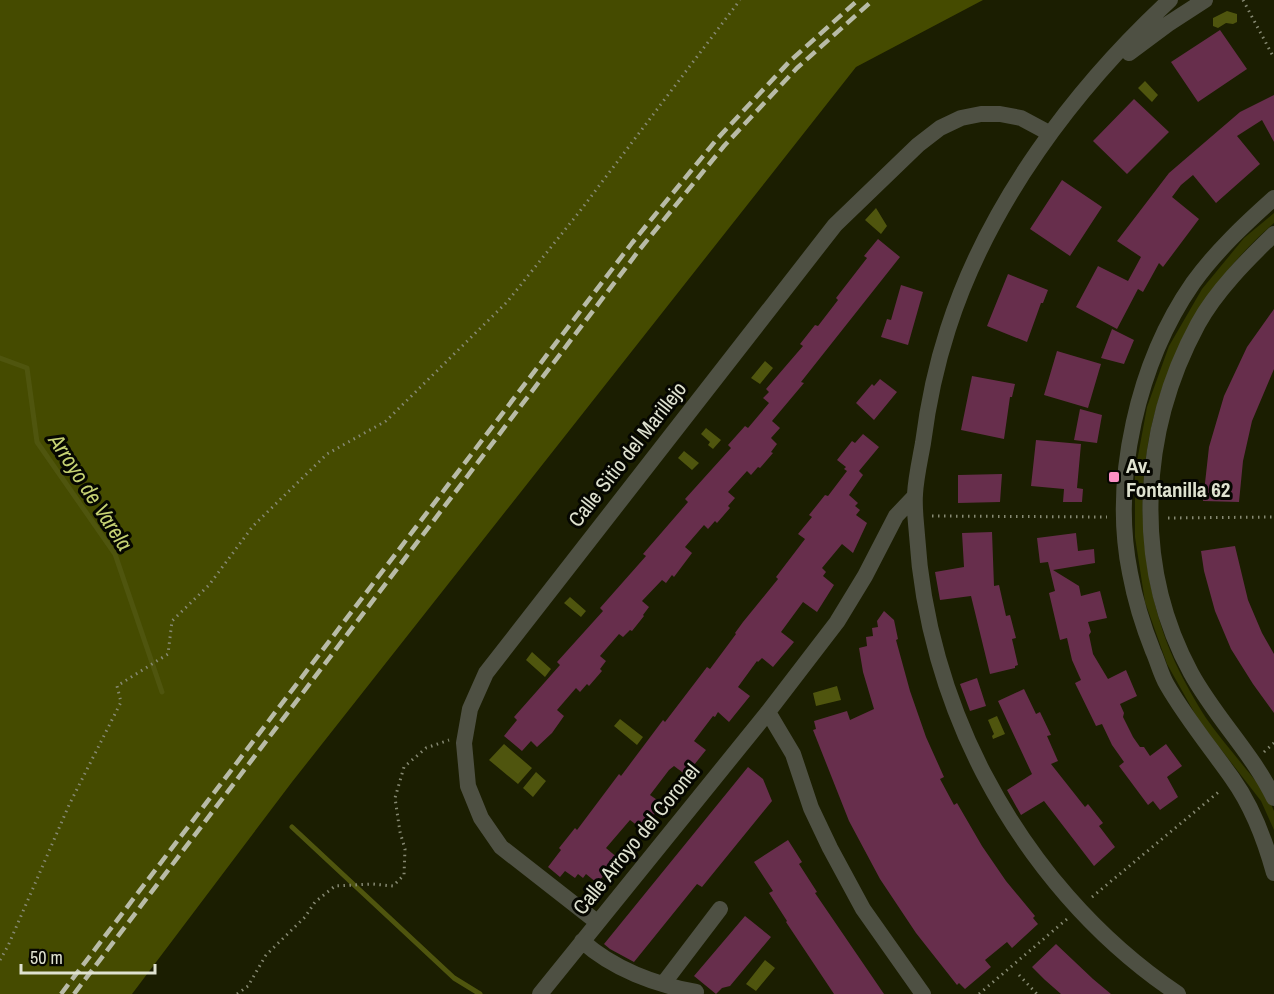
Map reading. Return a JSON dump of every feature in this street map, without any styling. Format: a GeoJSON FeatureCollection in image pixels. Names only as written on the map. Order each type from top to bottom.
{"type":"FeatureCollection","features":[{"type":"Feature","properties":{"kind":"street"},"geometry":{"type":"LineString","coordinates":[[1170,0],[1094,79],[1049,133],[974,260],[948,329],[929,401],[915,495],[919,560],[929,625],[947,687],[970,748],[1000,805],[1037,859],[1078,909],[1118,947],[1178,994]]}},
{"type":"Feature","properties":{"kind":"street"},"geometry":{"type":"LineString","coordinates":[[1094,79],[1168,24],[1205,0]]}},
{"type":"Feature","properties":{"kind":"street","name":"Calle Sitio del Marillejo"},"geometry":{"type":"LineString","coordinates":[[597,922],[501,847],[481,818],[468,786],[464,743],[470,709],[486,673],[836,225],[918,145],[940,128],[961,118],[981,114],[1000,114],[1021,118],[1049,133]]}},
{"type":"Feature","properties":{"kind":"street"},"geometry":{"type":"LineString","coordinates":[[1274,198],[1231,236],[1193,283],[1162,336],[1147,373],[1133,425],[1124,517],[1130,572],[1145,629],[1166,683],[1197,733],[1233,779],[1253,815],[1269,853],[1274,873]]}},
{"type":"Feature","properties":{"kind":"street"},"geometry":{"type":"LineString","coordinates":[[1274,234],[1238,269],[1199,323],[1172,383],[1158,429],[1149,517],[1155,568],[1169,622],[1190,672],[1219,719],[1252,762],[1274,798]]}},
{"type":"Feature","properties":{"kind":"street","name":"Calle Arroyo del Coronel"},"geometry":{"type":"LineString","coordinates":[[540,994],[768,712],[837,622],[896,516],[915,495]]}},
{"type":"Feature","properties":{"kind":"street"},"geometry":{"type":"LineString","coordinates":[[768,712],[793,754],[811,808],[863,909],[923,994]]}},
{"type":"Feature","properties":{"kind":"street"},"geometry":{"type":"LineString","coordinates":[[663,984],[720,909]]}},
{"type":"Feature","properties":{"kind":"street"},"geometry":{"type":"LineString","coordinates":[[579,946],[663,984],[696,992]]}},
{"type":"Feature","properties":{"kind":"path"},"geometry":{"type":"LineString","coordinates":[[0,960],[69,805],[122,702],[117,686],[168,654],[172,621],[208,585],[253,526],[327,454],[386,421],[507,302],[580,212],[740,0]]}},
{"type":"Feature","properties":{"kind":"path"},"geometry":{"type":"LineString","coordinates":[[1244,0],[1274,58]]}},
{"type":"Feature","properties":{"kind":"path"},"geometry":{"type":"LineString","coordinates":[[932,518],[1099,517]]}},
{"type":"Feature","properties":{"kind":"path"},"geometry":{"type":"LineString","coordinates":[[1178,518],[1274,517]]}},
{"type":"Feature","properties":{"kind":"path"},"geometry":{"type":"LineString","coordinates":[[237,994],[248,986],[266,955],[305,917],[315,902],[335,886],[373,884],[393,886],[404,875],[405,849],[395,798],[404,767],[426,748],[466,733]]}},
{"type":"Feature","properties":{"kind":"path"},"geometry":{"type":"LineString","coordinates":[[1093,897],[1212,797]]}},
{"type":"Feature","properties":{"kind":"path"},"geometry":{"type":"LineString","coordinates":[[979,994],[1058,926]]}},
{"type":"Feature","properties":{"kind":"path"},"geometry":{"type":"LineString","coordinates":[[1019,975],[1037,994]]}},
{"type":"Feature","properties":{"kind":"shaded area"},"geometry":{"type":"Polygon","coordinates":[[[0,0],[983,0],[856,67],[292,782],[132,994],[0,994],[0,0]]]}},
{"type":"Feature","properties":{"kind":"shaded area"},"geometry":{"type":"Polygon","coordinates":[[[1227,11],[1237,14],[1237,22],[1226,23],[1218,28],[1213,26],[1213,18],[1227,11]]]}},
{"type":"Feature","properties":{"kind":"shaded area"},"geometry":{"type":"Polygon","coordinates":[[[1145,81],[1158,95],[1152,102],[1138,88],[1145,81]]]}},
{"type":"Feature","properties":{"kind":"shaded area"},"geometry":{"type":"Polygon","coordinates":[[[876,208],[887,226],[881,234],[865,220],[876,208]]]}},
{"type":"Feature","properties":{"kind":"shaded area"},"geometry":{"type":"Polygon","coordinates":[[[1274,213],[1274,223],[1239,258],[1209,296],[1184,337],[1165,380],[1152,426],[1144,474],[1143,522],[1152,594],[1170,651],[1206,718],[1268,797],[1274,811],[1274,830],[1261,801],[1199,721],[1167,664],[1145,602],[1135,537],[1135,472],[1147,407],[1169,346],[1202,289],[1244,238],[1274,213]]]}},
{"type":"Feature","properties":{"kind":"shaded area"},"geometry":{"type":"Polygon","coordinates":[[[765,361],[773,368],[760,384],[751,378],[765,361]]]}},
{"type":"Feature","properties":{"kind":"shaded area"},"geometry":{"type":"Polygon","coordinates":[[[706,428],[721,440],[713,449],[708,445],[710,442],[701,434],[706,428]]]}},
{"type":"Feature","properties":{"kind":"shaded area"},"geometry":{"type":"Polygon","coordinates":[[[684,451],[699,463],[692,470],[678,458],[684,451]]]}},
{"type":"Feature","properties":{"kind":"shaded area"},"geometry":{"type":"Polygon","coordinates":[[[570,597],[586,611],[581,617],[564,603],[570,597]]]}},
{"type":"Feature","properties":{"kind":"shaded area"},"geometry":{"type":"Polygon","coordinates":[[[532,652],[551,669],[545,677],[526,660],[532,652]]]}},
{"type":"Feature","properties":{"kind":"shaded area"},"geometry":{"type":"Polygon","coordinates":[[[837,686],[841,700],[816,706],[813,693],[837,686]]]}},
{"type":"Feature","properties":{"kind":"shaded area"},"geometry":{"type":"Polygon","coordinates":[[[997,716],[1005,734],[993,739],[994,734],[988,720],[997,716]]]}},
{"type":"Feature","properties":{"kind":"shaded area"},"geometry":{"type":"Polygon","coordinates":[[[620,719],[643,737],[637,745],[614,726],[620,719]]]}},
{"type":"Feature","properties":{"kind":"shaded area"},"geometry":{"type":"Polygon","coordinates":[[[504,744],[532,768],[518,784],[489,760],[504,744]]]}},
{"type":"Feature","properties":{"kind":"shaded area"},"geometry":{"type":"Polygon","coordinates":[[[536,772],[546,781],[533,797],[523,788],[536,772]]]}},
{"type":"Feature","properties":{"kind":"shaded area"},"geometry":{"type":"Polygon","coordinates":[[[765,960],[775,968],[756,991],[746,984],[765,960]]]}},
{"type":"Feature","properties":{"kind":"building"},"geometry":{"type":"Polygon","coordinates":[[[1220,30],[1247,69],[1198,102],[1171,62],[1220,30]]]}},
{"type":"Feature","properties":{"kind":"building"},"geometry":{"type":"Polygon","coordinates":[[[1274,95],[1274,142],[1262,120],[1237,136],[1260,164],[1216,203],[1193,175],[1172,197],[1199,219],[1163,267],[1159,263],[1143,292],[1138,289],[1117,329],[1076,307],[1098,266],[1128,281],[1141,257],[1117,241],[1169,173],[1240,112],[1274,95]]]}},
{"type":"Feature","properties":{"kind":"building"},"geometry":{"type":"Polygon","coordinates":[[[1134,99],[1169,132],[1127,174],[1093,141],[1134,99]]]}},
{"type":"Feature","properties":{"kind":"building"},"geometry":{"type":"Polygon","coordinates":[[[1062,180],[1102,207],[1070,256],[1030,229],[1062,180]]]}},
{"type":"Feature","properties":{"kind":"building"},"geometry":{"type":"Polygon","coordinates":[[[878,239],[900,257],[801,382],[804,383],[772,421],[780,428],[771,438],[777,444],[771,452],[773,453],[751,475],[747,471],[728,492],[735,498],[728,506],[730,508],[717,523],[715,521],[708,529],[704,525],[685,547],[692,553],[674,577],[672,575],[666,583],[662,580],[642,601],[649,607],[644,616],[632,631],[630,630],[623,637],[619,634],[600,656],[606,661],[600,669],[602,671],[589,686],[587,684],[580,692],[576,688],[557,710],[564,716],[552,733],[537,747],[531,741],[522,751],[504,736],[517,720],[514,717],[560,665],[557,662],[603,611],[600,608],[646,556],[643,554],[688,502],[685,499],[731,448],[728,445],[745,426],[748,428],[769,403],[763,398],[769,392],[766,389],[803,346],[800,344],[815,325],[818,326],[838,300],[836,298],[867,258],[864,256],[878,239]]]}},
{"type":"Feature","properties":{"kind":"building"},"geometry":{"type":"Polygon","coordinates":[[[1008,274],[1048,290],[1027,342],[987,326],[1008,274]]]}},
{"type":"Feature","properties":{"kind":"building"},"geometry":{"type":"Polygon","coordinates":[[[901,285],[923,292],[908,345],[881,337],[887,319],[891,320],[901,285]]]}},
{"type":"Feature","properties":{"kind":"building"},"geometry":{"type":"Polygon","coordinates":[[[1274,309],[1274,369],[1252,421],[1243,461],[1239,502],[1203,501],[1209,447],[1224,396],[1247,347],[1274,309]]]}},
{"type":"Feature","properties":{"kind":"building"},"geometry":{"type":"Polygon","coordinates":[[[1112,329],[1134,340],[1124,364],[1101,358],[1112,329]]]}},
{"type":"Feature","properties":{"kind":"building"},"geometry":{"type":"Polygon","coordinates":[[[1057,351],[1101,364],[1088,408],[1044,395],[1057,351]]]}},
{"type":"Feature","properties":{"kind":"building"},"geometry":{"type":"Polygon","coordinates":[[[972,376],[1015,384],[1012,397],[1010,397],[1004,439],[961,430],[972,376]]]}},
{"type":"Feature","properties":{"kind":"building"},"geometry":{"type":"Polygon","coordinates":[[[880,379],[897,392],[874,420],[856,403],[872,384],[874,386],[880,379]]]}},
{"type":"Feature","properties":{"kind":"building"},"geometry":{"type":"Polygon","coordinates":[[[1080,409],[1102,415],[1097,443],[1074,440],[1080,409]]]}},
{"type":"Feature","properties":{"kind":"building"},"geometry":{"type":"Polygon","coordinates":[[[863,434],[879,447],[859,471],[863,475],[849,495],[858,503],[855,506],[860,510],[856,515],[867,523],[853,553],[842,544],[822,568],[826,572],[823,576],[834,585],[817,612],[803,602],[781,632],[794,642],[773,667],[762,658],[757,661],[738,687],[750,696],[729,722],[718,712],[715,717],[713,716],[694,741],[706,750],[686,775],[674,766],[669,770],[650,795],[663,804],[642,829],[630,820],[606,848],[619,859],[597,883],[586,874],[583,878],[578,874],[575,878],[565,871],[560,877],[548,867],[561,850],[559,848],[575,828],[577,830],[619,774],[621,776],[707,667],[710,669],[743,622],[778,579],[776,577],[805,539],[798,534],[812,517],[809,515],[825,495],[828,496],[847,471],[844,469],[846,467],[837,460],[852,441],[855,443],[863,434]]]}},
{"type":"Feature","properties":{"kind":"building"},"geometry":{"type":"Polygon","coordinates":[[[1036,440],[1081,444],[1077,488],[1083,489],[1082,502],[1063,502],[1064,489],[1031,486],[1036,440]]]}},
{"type":"Feature","properties":{"kind":"building"},"geometry":{"type":"Polygon","coordinates":[[[1002,474],[1000,502],[958,503],[958,475],[1002,474]]]}},
{"type":"Feature","properties":{"kind":"building"},"geometry":{"type":"Polygon","coordinates":[[[992,532],[994,586],[999,585],[1006,616],[1010,615],[1016,638],[1012,639],[1018,665],[1015,668],[990,674],[971,596],[940,600],[935,572],[964,567],[962,533],[992,532]]]}},
{"type":"Feature","properties":{"kind":"building"},"geometry":{"type":"Polygon","coordinates":[[[1076,533],[1078,551],[1094,549],[1095,563],[1053,570],[1079,586],[1081,596],[1100,591],[1107,618],[1088,622],[1093,654],[1108,679],[1126,670],[1137,696],[1120,704],[1124,713],[1123,717],[1140,747],[1144,747],[1150,756],[1166,744],[1182,766],[1167,777],[1178,797],[1160,810],[1153,801],[1148,805],[1119,766],[1124,762],[1112,745],[1102,724],[1096,726],[1075,683],[1081,680],[1072,660],[1067,638],[1060,640],[1049,593],[1055,591],[1048,562],[1040,563],[1037,538],[1076,533]]]}},
{"type":"Feature","properties":{"kind":"building"},"geometry":{"type":"Polygon","coordinates":[[[1235,546],[1248,600],[1274,654],[1274,713],[1231,649],[1215,611],[1204,571],[1201,551],[1235,546]]]}},
{"type":"Feature","properties":{"kind":"building"},"geometry":{"type":"Polygon","coordinates":[[[884,611],[894,620],[898,639],[896,640],[910,691],[926,737],[944,777],[940,779],[954,805],[957,803],[982,846],[1006,881],[1035,916],[1033,918],[1038,924],[1012,948],[1007,942],[985,960],[991,967],[965,989],[959,983],[957,985],[916,933],[880,879],[849,821],[813,730],[816,729],[814,721],[847,711],[850,720],[874,709],[863,672],[859,648],[867,646],[866,637],[873,636],[872,628],[878,627],[877,621],[884,611]]]}},
{"type":"Feature","properties":{"kind":"building"},"geometry":{"type":"Polygon","coordinates":[[[977,678],[986,706],[970,711],[960,684],[977,678]]]}},
{"type":"Feature","properties":{"kind":"building"},"geometry":{"type":"Polygon","coordinates":[[[1024,689],[1036,714],[1040,712],[1051,735],[1047,736],[1058,761],[1051,764],[1085,807],[1088,804],[1103,823],[1099,826],[1115,847],[1094,866],[1044,801],[1021,815],[1007,790],[1032,774],[998,701],[1024,689]]]}},
{"type":"Feature","properties":{"kind":"building"},"geometry":{"type":"Polygon","coordinates":[[[748,767],[763,779],[772,801],[702,887],[697,884],[634,962],[610,949],[604,944],[748,767]]]}},
{"type":"Feature","properties":{"kind":"building"},"geometry":{"type":"Polygon","coordinates":[[[788,840],[802,862],[799,864],[817,892],[815,893],[884,994],[834,994],[786,922],[769,893],[773,891],[754,862],[788,840]]]}},
{"type":"Feature","properties":{"kind":"building"},"geometry":{"type":"Polygon","coordinates":[[[745,916],[771,937],[730,986],[722,988],[716,994],[694,976],[745,916]]]}},
{"type":"Feature","properties":{"kind":"building"},"geometry":{"type":"Polygon","coordinates":[[[1056,944],[1111,994],[1061,994],[1045,980],[1032,967],[1056,944]]]}},
{"type":"Feature","properties":{"kind":"waterway","name":"Arroyo de Varela"},"geometry":{"type":"LineString","coordinates":[[0,358],[27,368],[37,442],[115,554],[162,692]]}},
{"type":"Feature","properties":{"kind":"waterway"},"geometry":{"type":"LineString","coordinates":[[292,827],[454,978],[480,994]]}},
{"type":"Feature","properties":{"kind":"railway"},"geometry":{"type":"LineString","coordinates":[[61,994],[632,243],[717,139],[790,61],[858,0]]}},
{"type":"Feature","properties":{"kind":"railway"},"geometry":{"type":"LineString","coordinates":[[74,994],[640,249],[724,146],[797,68],[873,0]]}},
{"type":"Feature","properties":{"kind":"place","name":"Av. Fontanilla 62"},"geometry":{"type":"Point","coordinates":[1114,477]}}]}
